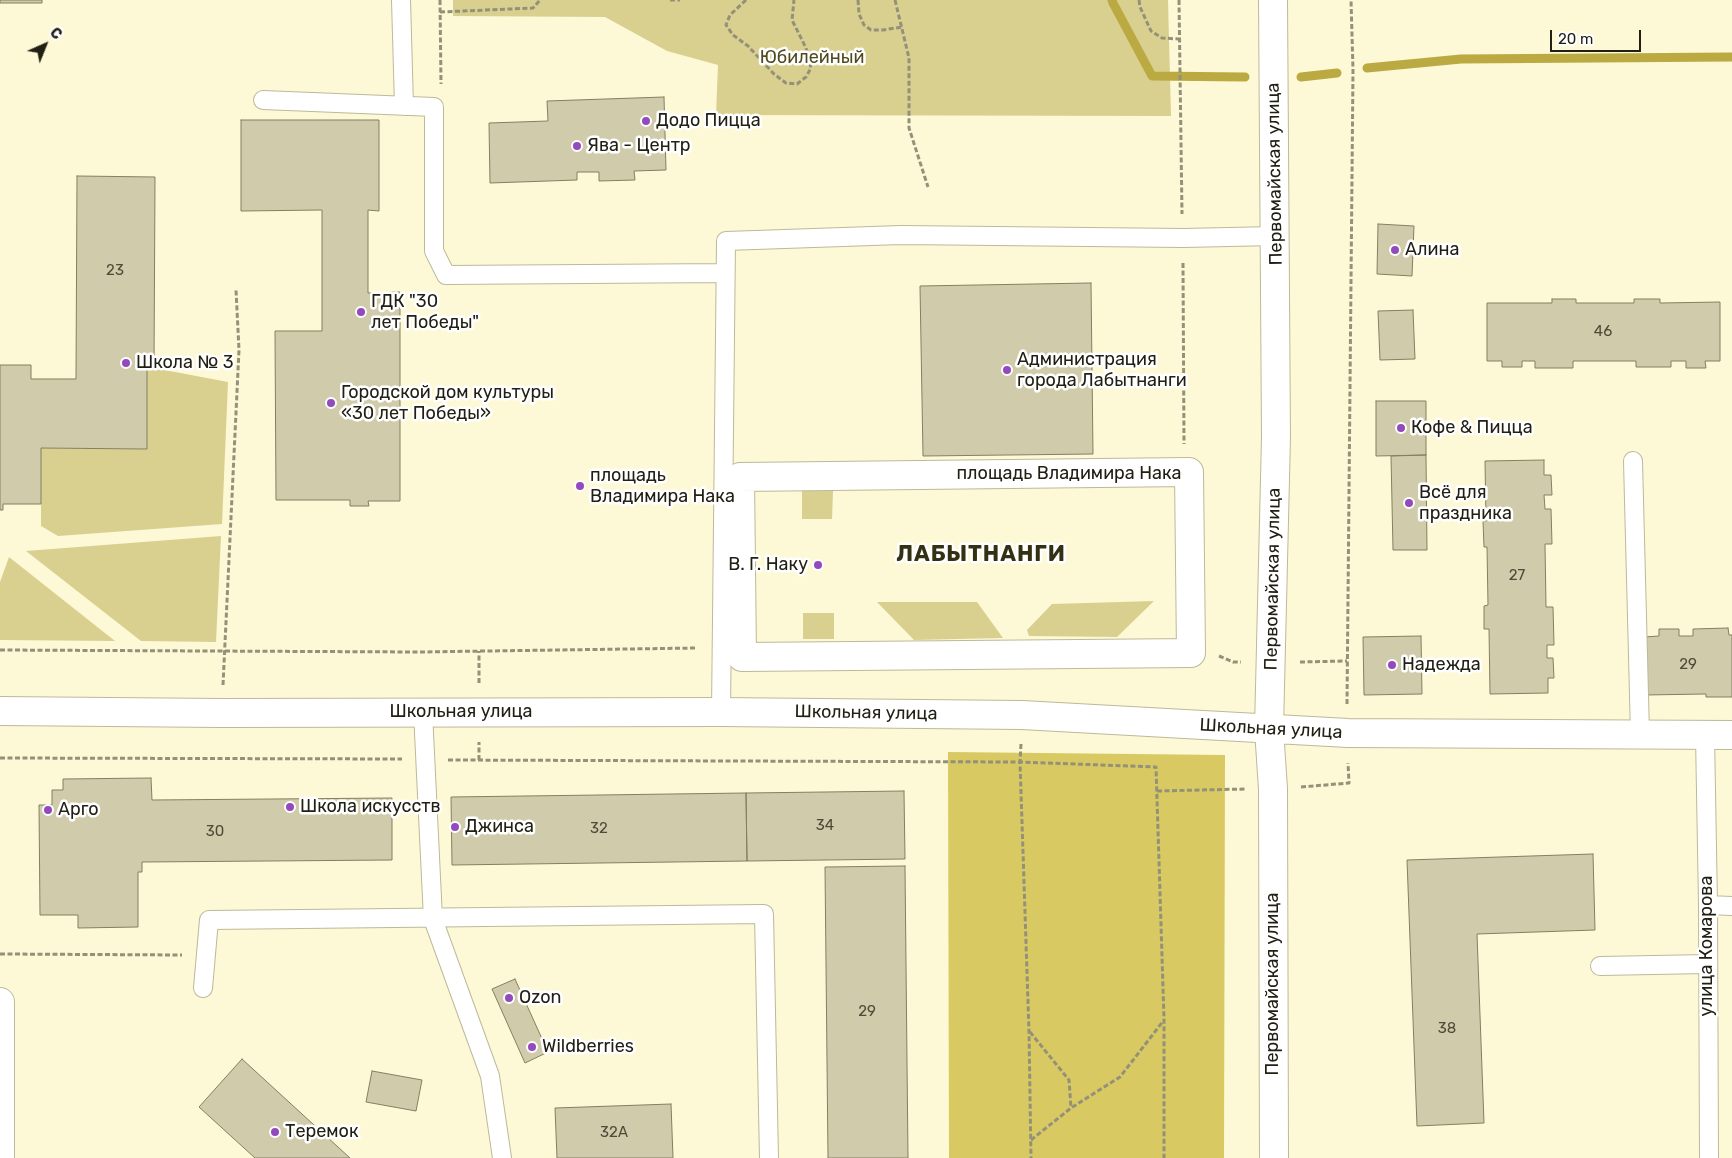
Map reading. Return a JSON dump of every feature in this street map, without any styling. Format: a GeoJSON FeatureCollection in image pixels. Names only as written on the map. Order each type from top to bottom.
{"type":"FeatureCollection","features":[{"type":"Feature","properties":{"kind":"street","name":"Первомайская улица"},"geometry":{"type":"LineString","coordinates":[[1273,0],[1276,437],[1269,729],[1273,789],[1274,1158]]}},
{"type":"Feature","properties":{"kind":"street","name":"площадь Владимира Нака"},"geometry":{"type":"LineString","coordinates":[[1189,472],[1192,653],[742,657],[740,477],[1189,472]]}},
{"type":"Feature","properties":{"kind":"street","name":"Школьная улица"},"geometry":{"type":"LineString","coordinates":[[0,711],[222,713],[721,712],[1022,715],[1348,733],[1732,735]]}},
{"type":"Feature","properties":{"kind":"street"},"geometry":{"type":"LineString","coordinates":[[0,1002],[0,1158]]}},
{"type":"Feature","properties":{"kind":"lane"},"geometry":{"type":"LineString","coordinates":[[401,0],[404,106]]}},
{"type":"Feature","properties":{"kind":"lane"},"geometry":{"type":"LineString","coordinates":[[263,100],[434,107],[434,251],[446,275],[725,273]]}},
{"type":"Feature","properties":{"kind":"lane"},"geometry":{"type":"LineString","coordinates":[[721,712],[726,241],[901,235],[1183,238],[1276,236]]}},
{"type":"Feature","properties":{"kind":"lane"},"geometry":{"type":"LineString","coordinates":[[1633,461],[1640,734]]}},
{"type":"Feature","properties":{"kind":"lane"},"geometry":{"type":"LineString","coordinates":[[423,712],[434,919],[490,1076],[502,1158]]}},
{"type":"Feature","properties":{"kind":"lane","name":"улица Комарова"},"geometry":{"type":"LineString","coordinates":[[1705,735],[1709,1158]]}},
{"type":"Feature","properties":{"kind":"lane"},"geometry":{"type":"LineString","coordinates":[[1708,905],[1732,906]]}},
{"type":"Feature","properties":{"kind":"lane"},"geometry":{"type":"LineString","coordinates":[[203,988],[209,920],[764,914],[769,1158]]}},
{"type":"Feature","properties":{"kind":"lane"},"geometry":{"type":"LineString","coordinates":[[1600,966],[1707,964]]}},
{"type":"Feature","properties":{"kind":"path"},"geometry":{"type":"LineString","coordinates":[[434,107],[441,87],[440,0]]}},
{"type":"Feature","properties":{"kind":"path"},"geometry":{"type":"LineString","coordinates":[[440,12],[533,8],[540,0]]}},
{"type":"Feature","properties":{"kind":"path"},"geometry":{"type":"LineString","coordinates":[[670,0],[680,0]]}},
{"type":"Feature","properties":{"kind":"path"},"geometry":{"type":"LineString","coordinates":[[746,0],[730,15],[726,25],[733,35],[748,46],[774,74],[786,83],[797,84],[806,77],[811,68],[806,48],[792,20],[794,0]]}},
{"type":"Feature","properties":{"kind":"path"},"geometry":{"type":"LineString","coordinates":[[858,0],[859,14],[864,25],[871,30],[902,27]]}},
{"type":"Feature","properties":{"kind":"path"},"geometry":{"type":"LineString","coordinates":[[896,0],[909,58],[909,128],[928,187]]}},
{"type":"Feature","properties":{"kind":"path"},"geometry":{"type":"LineString","coordinates":[[1139,0],[1150,31],[1162,38],[1180,39]]}},
{"type":"Feature","properties":{"kind":"path"},"geometry":{"type":"LineString","coordinates":[[1179,0],[1180,105]]}},
{"type":"Feature","properties":{"kind":"path"},"geometry":{"type":"LineString","coordinates":[[1348,733],[1347,661],[1353,70],[1351,0]]}},
{"type":"Feature","properties":{"kind":"path"},"geometry":{"type":"LineString","coordinates":[[222,713],[238,350],[236,290]]}},
{"type":"Feature","properties":{"kind":"path"},"geometry":{"type":"LineString","coordinates":[[1183,355],[1184,423]]}},
{"type":"Feature","properties":{"kind":"path"},"geometry":{"type":"LineString","coordinates":[[0,650],[258,651]]}},
{"type":"Feature","properties":{"kind":"path"},"geometry":{"type":"LineString","coordinates":[[0,758],[1020,762],[1156,767],[1164,1019],[1164,1158]]}},
{"type":"Feature","properties":{"kind":"path"},"geometry":{"type":"LineString","coordinates":[[1020,762],[1031,1158]]}},
{"type":"Feature","properties":{"kind":"path"},"geometry":{"type":"LineString","coordinates":[[0,954],[205,955]]}},
{"type":"Feature","properties":{"kind":"path"},"geometry":{"type":"LineString","coordinates":[[1031,1141],[1072,1108],[1120,1077],[1164,1019]]}},
{"type":"Feature","properties":{"kind":"path"},"geometry":{"type":"LineString","coordinates":[[1029,1032],[1069,1080],[1072,1108]]}},
{"type":"Feature","properties":{"kind":"green space","name":"Юбилейный"},"geometry":{"type":"Polygon","coordinates":[[[453,0],[1168,0],[1171,116],[716,115],[718,65],[667,51],[605,17],[453,16],[453,0]]]}},
{"type":"Feature","properties":{"kind":"green space"},"geometry":{"type":"Polygon","coordinates":[[[147,368],[228,382],[222,524],[58,536],[41,526],[41,448],[146,449],[147,368]]]}},
{"type":"Feature","properties":{"kind":"green space"},"geometry":{"type":"Polygon","coordinates":[[[802,490],[833,491],[832,519],[802,519],[802,490]]]}},
{"type":"Feature","properties":{"kind":"green space"},"geometry":{"type":"Polygon","coordinates":[[[221,536],[216,642],[141,641],[26,551],[221,536]]]}},
{"type":"Feature","properties":{"kind":"green space"},"geometry":{"type":"Polygon","coordinates":[[[9,557],[115,641],[0,640],[0,582],[9,557]]]}},
{"type":"Feature","properties":{"kind":"green space"},"geometry":{"type":"Polygon","coordinates":[[[1154,601],[1117,637],[1029,636],[1027,630],[1052,604],[1154,601]]]}},
{"type":"Feature","properties":{"kind":"green space"},"geometry":{"type":"Polygon","coordinates":[[[877,602],[977,602],[1003,638],[914,640],[877,602]]]}},
{"type":"Feature","properties":{"kind":"green space"},"geometry":{"type":"Polygon","coordinates":[[[803,613],[834,613],[834,639],[803,639],[803,613]]]}},
{"type":"Feature","properties":{"kind":"shaded area"},"geometry":{"type":"Polygon","coordinates":[[[948,752],[1225,755],[1224,1158],[949,1158],[948,752]]]}},
{"type":"Feature","properties":{"kind":"building"},"geometry":{"type":"Polygon","coordinates":[[[0,0],[42,0],[42,3],[0,3],[0,0]]]}},
{"type":"Feature","properties":{"kind":"building","name":"Ява - Центр"},"geometry":{"type":"Polygon","coordinates":[[[664,97],[666,170],[634,171],[635,180],[599,181],[599,172],[577,172],[577,180],[490,183],[489,123],[548,121],[547,101],[664,97]]]}},
{"type":"Feature","properties":{"kind":"building","name":"ГДК \"30 лет Победы\""},"geometry":{"type":"Polygon","coordinates":[[[241,120],[379,120],[379,211],[368,210],[368,293],[400,292],[400,501],[368,501],[369,506],[350,506],[350,500],[276,500],[275,331],[322,331],[322,210],[241,211],[241,120]]]}},
{"type":"Feature","properties":{"kind":"building"},"geometry":{"type":"Polygon","coordinates":[[[77,176],[155,177],[154,368],[147,368],[147,449],[41,448],[41,504],[3,504],[3,510],[0,510],[0,365],[31,365],[31,379],[76,379],[77,176]]]}},
{"type":"Feature","properties":{"kind":"building","name":"Алина"},"geometry":{"type":"Polygon","coordinates":[[[1378,224],[1414,226],[1412,276],[1377,274],[1378,224]]]}},
{"type":"Feature","properties":{"kind":"building","name":"Администрация города Лабытнанги"},"geometry":{"type":"Polygon","coordinates":[[[1091,283],[1093,454],[923,456],[920,286],[1091,283]]]}},
{"type":"Feature","properties":{"kind":"building"},"geometry":{"type":"Polygon","coordinates":[[[1552,299],[1576,299],[1576,303],[1634,303],[1634,299],[1660,299],[1660,303],[1720,302],[1720,361],[1705,361],[1706,368],[1686,368],[1686,361],[1671,361],[1671,367],[1636,367],[1636,361],[1573,361],[1573,368],[1535,368],[1535,361],[1522,361],[1522,367],[1502,367],[1502,361],[1487,361],[1487,303],[1552,303],[1552,299]]]}},
{"type":"Feature","properties":{"kind":"building"},"geometry":{"type":"Polygon","coordinates":[[[1413,310],[1415,359],[1380,360],[1378,311],[1413,310]]]}},
{"type":"Feature","properties":{"kind":"building","name":"Кофе & Пицца"},"geometry":{"type":"Polygon","coordinates":[[[1376,401],[1426,401],[1426,455],[1376,456],[1376,401]]]}},
{"type":"Feature","properties":{"kind":"building","name":"Всё для праздника"},"geometry":{"type":"Polygon","coordinates":[[[1426,455],[1427,550],[1393,550],[1391,456],[1426,455]]]}},
{"type":"Feature","properties":{"kind":"building"},"geometry":{"type":"Polygon","coordinates":[[[1544,460],[1544,475],[1551,475],[1552,495],[1544,495],[1545,509],[1551,509],[1552,544],[1545,544],[1546,607],[1553,607],[1554,645],[1547,645],[1547,658],[1553,658],[1554,678],[1548,678],[1548,693],[1490,694],[1489,629],[1484,629],[1484,606],[1488,605],[1487,547],[1484,547],[1483,521],[1486,521],[1485,461],[1544,460]]]}},
{"type":"Feature","properties":{"kind":"building"},"geometry":{"type":"Polygon","coordinates":[[[1728,628],[1729,635],[1732,635],[1732,697],[1706,697],[1706,694],[1645,695],[1644,637],[1659,636],[1659,629],[1679,629],[1679,636],[1693,636],[1693,629],[1728,628]]]}},
{"type":"Feature","properties":{"kind":"building","name":"Надежда"},"geometry":{"type":"Polygon","coordinates":[[[1421,636],[1422,694],[1364,695],[1363,637],[1421,636]]]}},
{"type":"Feature","properties":{"kind":"building"},"geometry":{"type":"Polygon","coordinates":[[[151,778],[152,800],[392,798],[392,860],[142,862],[142,872],[138,872],[138,927],[78,928],[78,915],[40,915],[39,805],[52,805],[52,790],[63,790],[63,779],[151,778]]]}},
{"type":"Feature","properties":{"kind":"building"},"geometry":{"type":"Polygon","coordinates":[[[904,791],[905,859],[747,861],[746,793],[904,791]]]}},
{"type":"Feature","properties":{"kind":"building"},"geometry":{"type":"Polygon","coordinates":[[[746,793],[747,861],[452,865],[451,797],[746,793]]]}},
{"type":"Feature","properties":{"kind":"building"},"geometry":{"type":"Polygon","coordinates":[[[1593,854],[1595,930],[1477,934],[1484,1123],[1417,1126],[1407,860],[1593,854]]]}},
{"type":"Feature","properties":{"kind":"building"},"geometry":{"type":"Polygon","coordinates":[[[905,866],[908,1158],[828,1158],[825,867],[905,866]]]}},
{"type":"Feature","properties":{"kind":"building"},"geometry":{"type":"Polygon","coordinates":[[[515,979],[548,1052],[525,1063],[492,989],[515,979]]]}},
{"type":"Feature","properties":{"kind":"building","name":"Теремок"},"geometry":{"type":"Polygon","coordinates":[[[242,1059],[350,1158],[255,1158],[199,1107],[242,1059]]]}},
{"type":"Feature","properties":{"kind":"building"},"geometry":{"type":"Polygon","coordinates":[[[372,1071],[422,1080],[416,1111],[366,1102],[372,1071]]]}},
{"type":"Feature","properties":{"kind":"building"},"geometry":{"type":"Polygon","coordinates":[[[671,1104],[673,1158],[557,1158],[555,1108],[671,1104]]]}},
{"type":"Feature","properties":{"kind":"waterway"},"geometry":{"type":"LineString","coordinates":[[1112,0],[1152,76],[1245,77]]}},
{"type":"Feature","properties":{"kind":"waterway"},"geometry":{"type":"LineString","coordinates":[[1367,68],[1461,59],[1732,57]]}},
{"type":"Feature","properties":{"kind":"waterway"},"geometry":{"type":"LineString","coordinates":[[1301,77],[1337,73]]}},
{"type":"Feature","properties":{"kind":"place","name":"Додо Пицца"},"geometry":{"type":"Point","coordinates":[646,121]}},
{"type":"Feature","properties":{"kind":"place","name":"Ява - Центр"},"geometry":{"type":"Point","coordinates":[577,146]}},
{"type":"Feature","properties":{"kind":"place","name":"Алина"},"geometry":{"type":"Point","coordinates":[1395,250]}},
{"type":"Feature","properties":{"kind":"place","name":"ГДК \"30 лет Победы\""},"geometry":{"type":"Point","coordinates":[361,312]}},
{"type":"Feature","properties":{"kind":"place","name":"Школа № 3"},"geometry":{"type":"Point","coordinates":[126,363]}},
{"type":"Feature","properties":{"kind":"place","name":"Администрация города Лабытнанги"},"geometry":{"type":"Point","coordinates":[1007,370]}},
{"type":"Feature","properties":{"kind":"place","name":"Городской дом культуры «30 лет Победы»"},"geometry":{"type":"Point","coordinates":[331,403]}},
{"type":"Feature","properties":{"kind":"place","name":"Кофе & Пицца"},"geometry":{"type":"Point","coordinates":[1401,428]}},
{"type":"Feature","properties":{"kind":"place","name":"площадь Владимира Нака"},"geometry":{"type":"Point","coordinates":[580,486]}},
{"type":"Feature","properties":{"kind":"place","name":"Всё для праздника"},"geometry":{"type":"Point","coordinates":[1409,503]}},
{"type":"Feature","properties":{"kind":"place","name":"В. Г. Наку"},"geometry":{"type":"Point","coordinates":[818,565]}},
{"type":"Feature","properties":{"kind":"place","name":"Надежда"},"geometry":{"type":"Point","coordinates":[1392,665]}},
{"type":"Feature","properties":{"kind":"place","name":"Школа искусств"},"geometry":{"type":"Point","coordinates":[290,807]}},
{"type":"Feature","properties":{"kind":"place","name":"Арго"},"geometry":{"type":"Point","coordinates":[48,810]}},
{"type":"Feature","properties":{"kind":"place","name":"Джинса"},"geometry":{"type":"Point","coordinates":[455,827]}},
{"type":"Feature","properties":{"kind":"place","name":"Ozon"},"geometry":{"type":"Point","coordinates":[509,998]}},
{"type":"Feature","properties":{"kind":"place","name":"Wildberries"},"geometry":{"type":"Point","coordinates":[532,1047]}},
{"type":"Feature","properties":{"kind":"place","name":"Теремок"},"geometry":{"type":"Point","coordinates":[275,1132]}},
{"type":"Feature","properties":{"kind":"district","name":"ЛАБЫТНАНГИ"},"geometry":{"type":"Point","coordinates":[981,555]}}]}
